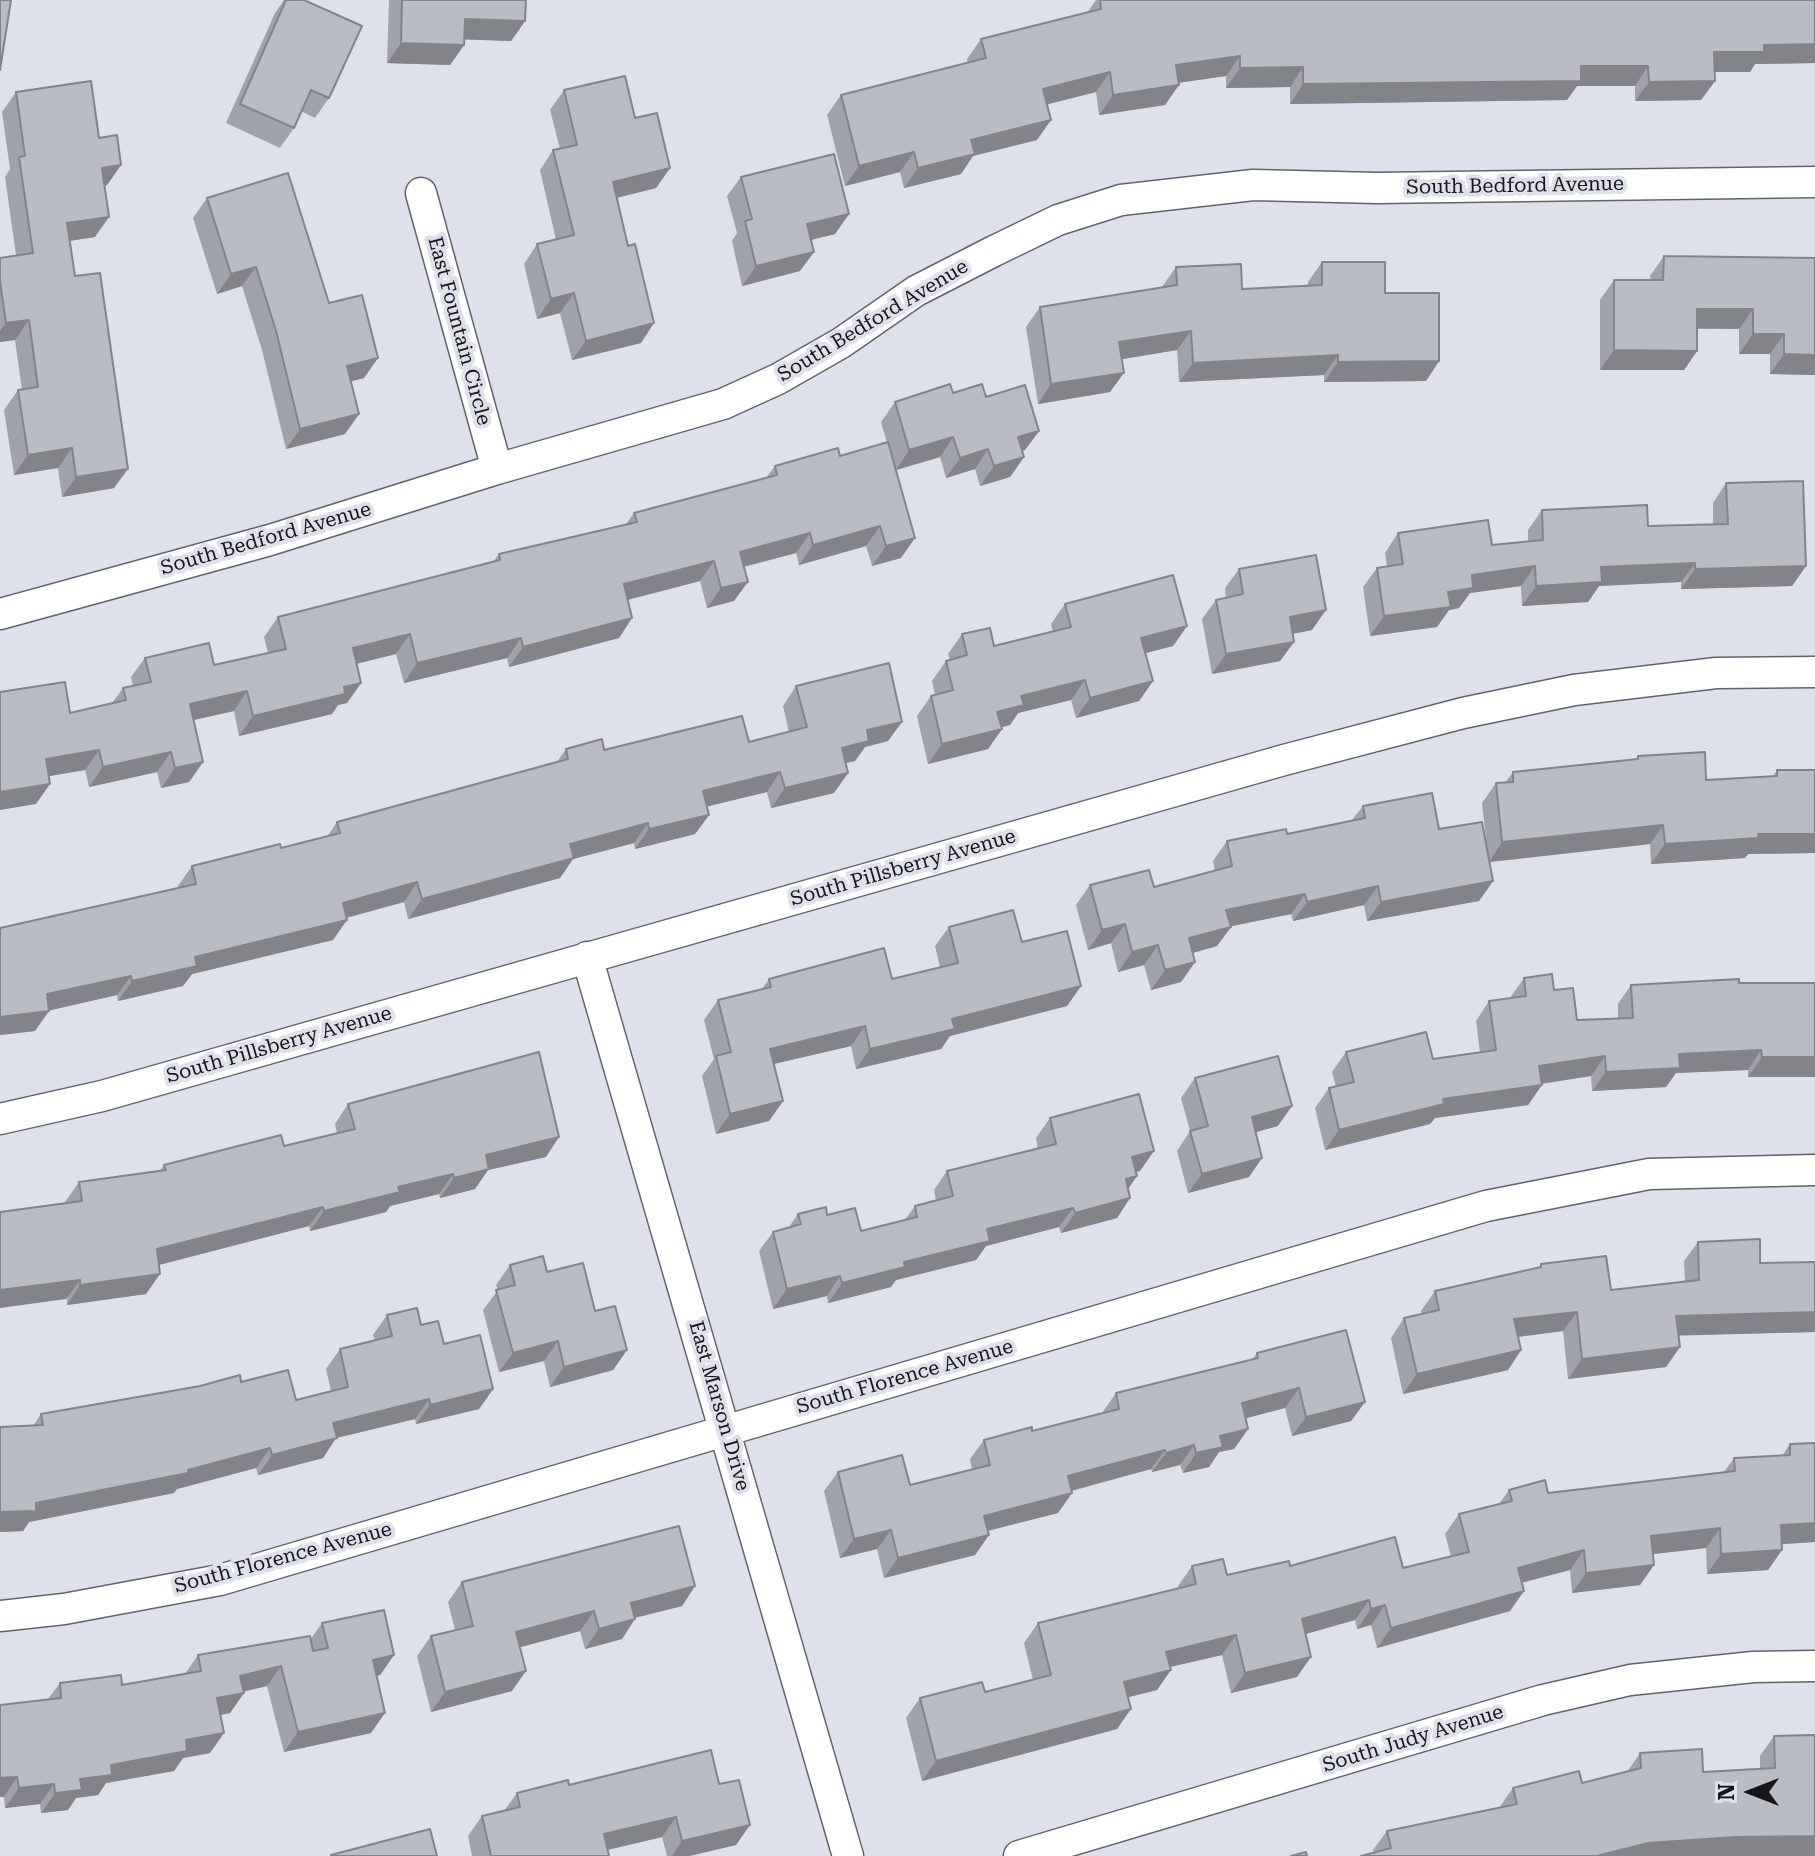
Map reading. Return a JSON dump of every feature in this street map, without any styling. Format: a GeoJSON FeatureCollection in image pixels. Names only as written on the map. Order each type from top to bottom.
{"type":"FeatureCollection","features":[{"type":"Feature","properties":{"kind":"street","name":"South Bedford Avenue"},"geometry":{"type":"LineString","coordinates":[[0,614],[270,540],[497,469],[723,404],[778,379],[841,343],[916,291],[994,251],[1058,220],[1121,200],[1253,185],[1377,188],[1815,182]]}},
{"type":"Feature","properties":{"kind":"street","name":"East Fountain Circle"},"geometry":{"type":"LineString","coordinates":[[421,193],[497,469]]}},
{"type":"Feature","properties":{"kind":"street","name":"South Pillsberry Avenue"},"geometry":{"type":"LineString","coordinates":[[0,1119],[102,1096],[1284,760],[1463,713],[1574,690],[1716,673],[1815,672]]}},
{"type":"Feature","properties":{"kind":"street","name":"East Marson Drive"},"geometry":{"type":"LineString","coordinates":[[587,957],[848,1856]]}},
{"type":"Feature","properties":{"kind":"street","name":"South Florence Avenue"},"geometry":{"type":"LineString","coordinates":[[0,1616],[64,1609],[220,1580],[1486,1206],[1649,1174],[1815,1170]]}},
{"type":"Feature","properties":{"kind":"street","name":"South Judy Avenue"},"geometry":{"type":"LineString","coordinates":[[1019,1856],[1543,1700],[1601,1686],[1753,1667],[1815,1666]]}},
{"type":"Feature","properties":{"kind":"building"},"geometry":{"type":"Polygon","coordinates":[[[0,0],[11,0],[0,70],[0,0]]]}},
{"type":"Feature","properties":{"kind":"building"},"geometry":{"type":"Polygon","coordinates":[[[286,0],[304,0],[362,26],[329,98],[311,90],[294,128],[240,104],[286,0]]]}},
{"type":"Feature","properties":{"kind":"building"},"geometry":{"type":"Polygon","coordinates":[[[402,0],[526,0],[525,21],[465,19],[464,45],[401,43],[402,0]]]}},
{"type":"Feature","properties":{"kind":"building"},"geometry":{"type":"Polygon","coordinates":[[[1100,0],[1815,0],[1815,44],[1764,45],[1764,52],[1714,52],[1715,81],[1649,82],[1648,66],[1581,66],[1581,81],[1303,84],[1303,67],[1240,68],[1240,56],[1176,65],[1179,85],[1113,95],[1110,72],[1043,89],[1051,120],[971,140],[975,154],[918,168],[914,152],[859,166],[841,95],[986,58],[981,39],[1101,9],[1100,0]]]}},
{"type":"Feature","properties":{"kind":"building"},"geometry":{"type":"Polygon","coordinates":[[[625,76],[635,118],[657,113],[670,168],[613,182],[628,246],[635,244],[654,323],[586,341],[574,293],[551,299],[537,244],[574,235],[553,150],[577,145],[564,90],[625,76]]]}},
{"type":"Feature","properties":{"kind":"building"},"geometry":{"type":"Polygon","coordinates":[[[91,81],[99,138],[117,135],[121,165],[102,168],[109,217],[67,223],[75,276],[100,273],[128,469],[76,477],[72,448],[28,455],[18,390],[38,387],[29,320],[6,323],[0,258],[33,253],[19,157],[25,156],[16,92],[91,81]]]}},
{"type":"Feature","properties":{"kind":"building"},"geometry":{"type":"Polygon","coordinates":[[[834,154],[849,214],[807,224],[814,252],[756,266],[745,221],[752,219],[741,177],[834,154]]]}},
{"type":"Feature","properties":{"kind":"building"},"geometry":{"type":"Polygon","coordinates":[[[288,173],[329,303],[362,295],[378,358],[347,366],[359,414],[300,429],[276,331],[256,267],[231,274],[207,198],[288,173]]]}},
{"type":"Feature","properties":{"kind":"building"},"geometry":{"type":"Polygon","coordinates":[[[1664,256],[1815,258],[1815,355],[1784,354],[1784,334],[1753,334],[1753,309],[1697,309],[1697,351],[1614,350],[1614,280],[1663,280],[1664,256]]]}},
{"type":"Feature","properties":{"kind":"building"},"geometry":{"type":"Polygon","coordinates":[[[1322,262],[1385,262],[1385,293],[1439,293],[1439,361],[1338,362],[1338,355],[1193,363],[1191,331],[1119,342],[1124,373],[1051,384],[1040,307],[1177,285],[1176,267],[1241,264],[1242,289],[1322,285],[1322,262]]]}},
{"type":"Feature","properties":{"kind":"building"},"geometry":{"type":"Polygon","coordinates":[[[950,384],[953,393],[982,384],[986,397],[1025,385],[1039,431],[1018,437],[1024,457],[994,466],[988,449],[960,458],[953,437],[909,450],[895,402],[950,384]]]}},
{"type":"Feature","properties":{"kind":"building"},"geometry":{"type":"Polygon","coordinates":[[[888,442],[915,538],[886,546],[880,526],[813,545],[810,533],[740,552],[748,582],[721,588],[714,561],[624,584],[632,618],[523,647],[521,638],[417,663],[410,634],[353,648],[361,683],[344,687],[345,694],[253,716],[247,691],[190,704],[203,762],[175,768],[171,752],[103,767],[99,750],[46,759],[50,784],[0,792],[0,692],[65,682],[70,713],[126,700],[123,688],[151,682],[145,658],[209,643],[214,665],[286,649],[278,617],[500,560],[499,554],[637,522],[634,513],[777,475],[775,466],[838,448],[840,456],[888,442]]]}},
{"type":"Feature","properties":{"kind":"building"},"geometry":{"type":"Polygon","coordinates":[[[1803,481],[1806,566],[1695,569],[1695,563],[1601,567],[1602,582],[1536,586],[1535,566],[1472,575],[1473,588],[1448,592],[1451,607],[1384,616],[1377,568],[1403,564],[1398,533],[1488,520],[1492,545],[1543,540],[1542,510],[1647,505],[1648,526],[1728,524],[1726,483],[1803,481]]]}},
{"type":"Feature","properties":{"kind":"building"},"geometry":{"type":"Polygon","coordinates":[[[1316,555],[1326,610],[1290,617],[1294,642],[1226,654],[1216,600],[1243,594],[1239,569],[1316,555]]]}},
{"type":"Feature","properties":{"kind":"building"},"geometry":{"type":"Polygon","coordinates":[[[1173,575],[1187,626],[1141,638],[1153,681],[1090,698],[1085,680],[1021,696],[1024,705],[997,712],[1002,729],[942,744],[931,696],[953,690],[946,661],[967,655],[962,634],[990,628],[994,646],[1071,627],[1065,604],[1173,575]]]}},
{"type":"Feature","properties":{"kind":"building"},"geometry":{"type":"Polygon","coordinates":[[[889,663],[902,722],[867,730],[869,741],[842,748],[848,773],[785,788],[780,772],[703,791],[709,815],[649,829],[648,823],[570,844],[574,858],[422,899],[417,882],[343,903],[347,920],[195,957],[197,966],[132,981],[131,976],[47,994],[49,1011],[0,1017],[0,928],[196,884],[192,866],[340,833],[337,822],[568,759],[566,749],[602,739],[604,750],[742,716],[749,742],[807,727],[796,686],[889,663]]]}},
{"type":"Feature","properties":{"kind":"building"},"geometry":{"type":"Polygon","coordinates":[[[1705,752],[1706,780],[1777,776],[1777,770],[1815,770],[1815,834],[1758,834],[1759,838],[1665,844],[1663,825],[1502,842],[1496,783],[1513,782],[1513,772],[1638,759],[1638,756],[1705,752]]]}},
{"type":"Feature","properties":{"kind":"building"},"geometry":{"type":"Polygon","coordinates":[[[1432,793],[1439,829],[1482,822],[1493,881],[1381,902],[1378,886],[1307,902],[1305,894],[1226,910],[1231,927],[1189,938],[1195,962],[1165,970],[1158,945],[1132,952],[1125,924],[1102,930],[1090,885],[1149,870],[1154,887],[1232,866],[1227,841],[1286,829],[1287,834],[1365,818],[1363,806],[1432,793]]]}},
{"type":"Feature","properties":{"kind":"building"},"geometry":{"type":"Polygon","coordinates":[[[1013,910],[1022,942],[1067,931],[1081,986],[952,1019],[955,1029],[870,1049],[865,1026],[770,1049],[783,1101],[730,1114],[716,1056],[731,1052],[718,1000],[771,987],[769,979],[884,948],[892,979],[958,963],[949,927],[1013,910]]]}},
{"type":"Feature","properties":{"kind":"building"},"geometry":{"type":"Polygon","coordinates":[[[1552,974],[1554,990],[1573,988],[1577,1020],[1633,1018],[1631,985],[1739,979],[1739,983],[1815,983],[1815,1057],[1762,1057],[1761,1050],[1679,1054],[1680,1068],[1606,1072],[1605,1056],[1539,1066],[1542,1085],[1443,1099],[1444,1104],[1339,1130],[1329,1088],[1354,1082],[1346,1052],[1426,1032],[1433,1059],[1496,1050],[1489,1001],[1526,996],[1524,978],[1552,974]]]}},
{"type":"Feature","properties":{"kind":"building"},"geometry":{"type":"Polygon","coordinates":[[[539,1052],[559,1137],[486,1155],[489,1169],[398,1187],[400,1192],[324,1211],[323,1207],[157,1249],[160,1274],[80,1285],[80,1280],[0,1290],[0,1212],[82,1201],[79,1182],[166,1170],[164,1165],[281,1135],[284,1146],[355,1129],[348,1104],[539,1052]]]}},
{"type":"Feature","properties":{"kind":"building"},"geometry":{"type":"Polygon","coordinates":[[[1278,1056],[1292,1106],[1252,1117],[1262,1158],[1202,1174],[1190,1131],[1208,1126],[1195,1078],[1278,1056]]]}},
{"type":"Feature","properties":{"kind":"building"},"geometry":{"type":"Polygon","coordinates":[[[1139,1094],[1154,1151],[1132,1157],[1137,1176],[1126,1179],[1130,1198],[1075,1213],[1073,1208],[987,1229],[990,1241],[904,1262],[905,1267],[842,1283],[840,1276],[787,1289],[773,1232],[801,1224],[798,1214],[826,1207],[827,1215],[855,1208],[861,1231],[917,1217],[915,1206],[953,1196],[947,1171],[1056,1144],[1050,1118],[1139,1094]]]}},
{"type":"Feature","properties":{"kind":"building"},"geometry":{"type":"Polygon","coordinates":[[[1760,1239],[1760,1263],[1815,1262],[1815,1312],[1676,1316],[1680,1347],[1582,1359],[1577,1312],[1514,1319],[1521,1350],[1417,1374],[1404,1318],[1439,1310],[1435,1291],[1541,1267],[1541,1264],[1606,1256],[1611,1290],[1699,1280],[1698,1242],[1760,1239]]]}},
{"type":"Feature","properties":{"kind":"building"},"geometry":{"type":"Polygon","coordinates":[[[543,1256],[547,1272],[583,1263],[595,1311],[615,1306],[627,1350],[564,1367],[558,1341],[513,1353],[496,1290],[515,1285],[510,1265],[543,1256]]]}},
{"type":"Feature","properties":{"kind":"building"},"geometry":{"type":"Polygon","coordinates":[[[417,1308],[421,1325],[438,1321],[444,1344],[480,1335],[493,1389],[430,1405],[429,1399],[333,1423],[337,1438],[272,1455],[270,1448],[188,1470],[188,1473],[36,1503],[36,1511],[0,1512],[0,1427],[43,1425],[41,1414],[200,1386],[240,1375],[241,1382],[288,1370],[296,1400],[348,1387],[340,1349],[392,1336],[387,1315],[417,1308]]]}},
{"type":"Feature","properties":{"kind":"building"},"geometry":{"type":"Polygon","coordinates":[[[1346,1330],[1365,1402],[1306,1417],[1299,1388],[1242,1403],[1248,1429],[1220,1436],[1223,1447],[1196,1453],[1194,1445],[1166,1453],[1165,1450],[1068,1476],[1072,1493],[984,1516],[989,1535],[898,1558],[891,1530],[854,1539],[838,1472],[902,1455],[910,1485],[990,1465],[984,1440],[1119,1409],[1116,1393],[1258,1358],[1257,1353],[1346,1330]]]}},
{"type":"Feature","properties":{"kind":"building"},"geometry":{"type":"Polygon","coordinates":[[[1815,1443],[1815,1523],[1781,1525],[1782,1550],[1721,1554],[1720,1528],[1651,1536],[1654,1565],[1586,1573],[1584,1550],[1518,1568],[1524,1591],[1391,1628],[1385,1605],[1371,1609],[1369,1600],[1302,1619],[1311,1657],[1245,1673],[1236,1635],[1166,1652],[1171,1670],[1124,1682],[1131,1709],[936,1761],[920,1698],[982,1682],[985,1692],[1051,1675],[1038,1623],[1196,1584],[1192,1566],[1223,1559],[1227,1575],[1289,1561],[1290,1566],[1395,1537],[1403,1568],[1469,1552],[1459,1514],[1512,1501],[1509,1490],[1545,1480],[1548,1493],[1735,1471],[1734,1458],[1790,1455],[1790,1444],[1815,1443]]]}},
{"type":"Feature","properties":{"kind":"building"},"geometry":{"type":"Polygon","coordinates":[[[679,1526],[695,1586],[631,1603],[635,1619],[599,1629],[594,1611],[516,1632],[526,1671],[445,1692],[431,1636],[473,1626],[462,1582],[679,1526]]]}},
{"type":"Feature","properties":{"kind":"building"},"geometry":{"type":"Polygon","coordinates":[[[384,1610],[394,1655],[373,1660],[385,1713],[298,1732],[281,1666],[240,1676],[244,1693],[217,1698],[224,1733],[186,1740],[187,1751],[111,1765],[112,1775],[80,1779],[82,1790],[55,1793],[54,1784],[19,1788],[17,1777],[0,1778],[0,1705],[61,1698],[60,1683],[121,1675],[122,1685],[201,1671],[198,1655],[310,1636],[313,1651],[328,1648],[322,1623],[384,1610]]]}},
{"type":"Feature","properties":{"kind":"building"},"geometry":{"type":"Polygon","coordinates":[[[1815,1735],[1815,1836],[1648,1843],[1597,1856],[1361,1856],[1391,1848],[1387,1831],[1517,1804],[1513,1788],[1579,1771],[1582,1783],[1641,1768],[1640,1753],[1702,1749],[1703,1772],[1775,1768],[1774,1736],[1815,1735]]]}},
{"type":"Feature","properties":{"kind":"building"},"geometry":{"type":"Polygon","coordinates":[[[711,1750],[719,1784],[739,1780],[750,1825],[682,1841],[676,1817],[604,1834],[609,1856],[491,1856],[482,1816],[520,1807],[517,1793],[568,1780],[569,1785],[711,1750]]]}},
{"type":"Feature","properties":{"kind":"building"},"geometry":{"type":"Polygon","coordinates":[[[430,1829],[437,1856],[331,1856],[331,1855],[430,1829]]]}}]}
